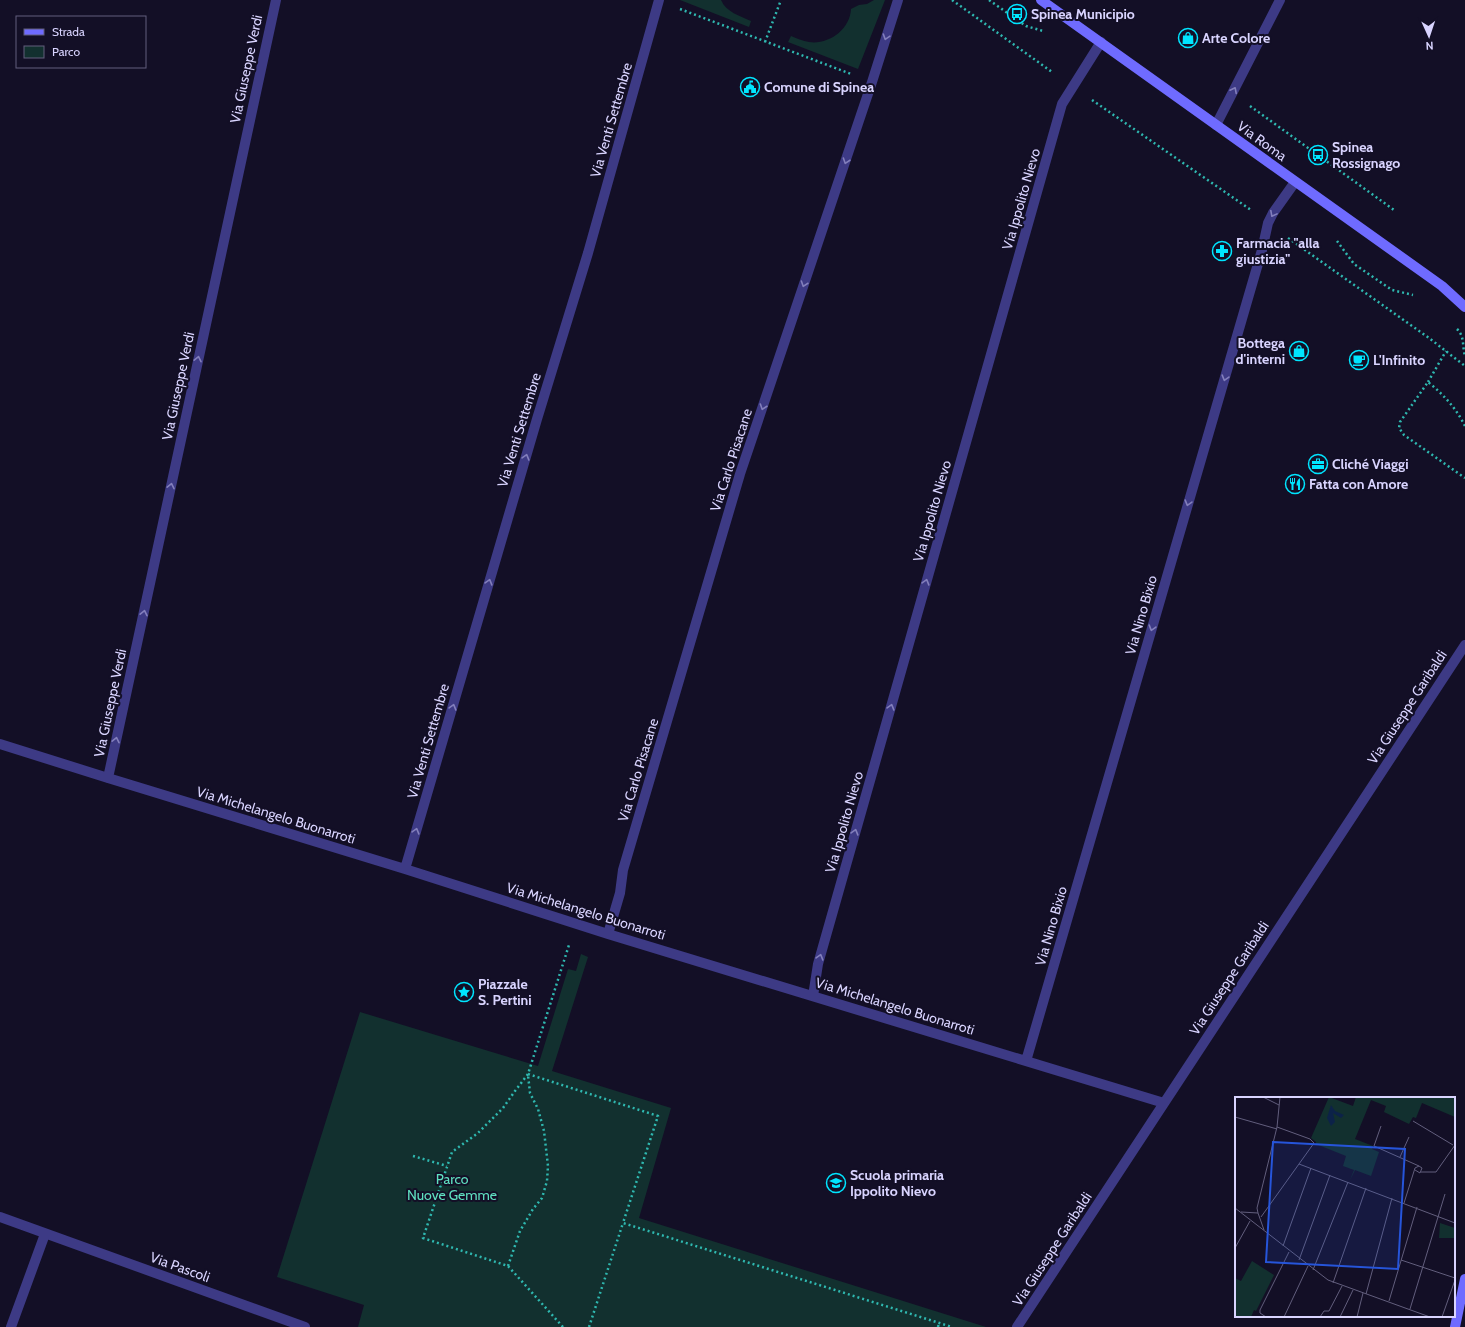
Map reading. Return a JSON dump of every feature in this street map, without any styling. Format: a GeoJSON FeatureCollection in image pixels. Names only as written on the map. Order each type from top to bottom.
{"type":"FeatureCollection","features":[{"type":"Feature","properties":{"kind":"street","name":"Via Giuseppe Verdi"},"geometry":{"type":"LineString","coordinates":[[108,778],[276,0]]}},
{"type":"Feature","properties":{"kind":"street","name":"Via Venti Settembre"},"geometry":{"type":"LineString","coordinates":[[405,869],[534,427],[588,253],[659,0]]}},
{"type":"Feature","properties":{"kind":"street","name":"Via Carlo Pisacane"},"geometry":{"type":"LineString","coordinates":[[608,934],[620,893],[623,870],[740,474],[872,82],[898,0]]}},
{"type":"Feature","properties":{"kind":"street","name":"Via Roma"},"geometry":{"type":"LineString","coordinates":[[1041,0],[1442,286],[1465,307]]}},
{"type":"Feature","properties":{"kind":"street"},"geometry":{"type":"LineString","coordinates":[[1216,125],[1280,0]]}},
{"type":"Feature","properties":{"kind":"street","name":"Via Ippolito Nievo"},"geometry":{"type":"LineString","coordinates":[[813,996],[818,964],[1062,104],[1101,42]]}},
{"type":"Feature","properties":{"kind":"street","name":"Via Nino Bixio"},"geometry":{"type":"LineString","coordinates":[[1026,1061],[1260,258],[1268,223],[1273,213],[1295,182]]}},
{"type":"Feature","properties":{"kind":"street","name":"Via Giuseppe Garibaldi"},"geometry":{"type":"LineString","coordinates":[[1017,1327],[1465,645]]}},
{"type":"Feature","properties":{"kind":"street","name":"Via Michelangelo Buonarroti"},"geometry":{"type":"LineString","coordinates":[[0,744],[405,869],[608,934],[1164,1103]]}},
{"type":"Feature","properties":{"kind":"street","name":"Via Pascoli"},"geometry":{"type":"LineString","coordinates":[[0,1218],[305,1327]]}},
{"type":"Feature","properties":{"kind":"street"},"geometry":{"type":"LineString","coordinates":[[11,1327],[45,1234]]}},
{"type":"Feature","properties":{"kind":"street"},"geometry":{"type":"LineString","coordinates":[[1456,1327],[1465,1279]]}},
{"type":"Feature","properties":{"kind":"path"},"geometry":{"type":"LineString","coordinates":[[765,42],[781,0]]}},
{"type":"Feature","properties":{"kind":"path"},"geometry":{"type":"LineString","coordinates":[[952,0],[1052,72]]}},
{"type":"Feature","properties":{"kind":"path"},"geometry":{"type":"LineString","coordinates":[[989,0],[1026,26],[1042,30],[1049,35]]}},
{"type":"Feature","properties":{"kind":"path"},"geometry":{"type":"LineString","coordinates":[[676,8],[872,82]]}},
{"type":"Feature","properties":{"kind":"path"},"geometry":{"type":"LineString","coordinates":[[1092,100],[1253,212]]}},
{"type":"Feature","properties":{"kind":"path"},"geometry":{"type":"LineString","coordinates":[[1248,104],[1394,210]]}},
{"type":"Feature","properties":{"kind":"path"},"geometry":{"type":"LineString","coordinates":[[1284,235],[1465,366]]}},
{"type":"Feature","properties":{"kind":"path"},"geometry":{"type":"LineString","coordinates":[[1336,240],[1354,264],[1392,290],[1413,295],[1418,299]]}},
{"type":"Feature","properties":{"kind":"path"},"geometry":{"type":"LineString","coordinates":[[1456,327],[1464,338],[1465,356]]}},
{"type":"Feature","properties":{"kind":"path"},"geometry":{"type":"LineString","coordinates":[[1446,351],[1428,382],[1400,422],[1399,428],[1400,431],[1465,478]]}},
{"type":"Feature","properties":{"kind":"path"},"geometry":{"type":"LineString","coordinates":[[1428,382],[1444,395],[1465,426]]}},
{"type":"Feature","properties":{"kind":"path"},"geometry":{"type":"LineString","coordinates":[[563,1327],[508,1266],[423,1238],[452,1152],[478,1133],[503,1108],[528,1074],[569,945]]}},
{"type":"Feature","properties":{"kind":"path"},"geometry":{"type":"LineString","coordinates":[[528,1074],[658,1116],[589,1327]]}},
{"type":"Feature","properties":{"kind":"path"},"geometry":{"type":"LineString","coordinates":[[508,1266],[520,1232],[533,1208],[542,1198],[547,1181],[547,1148],[544,1131],[538,1109],[530,1093],[528,1074]]}},
{"type":"Feature","properties":{"kind":"path"},"geometry":{"type":"LineString","coordinates":[[413,1156],[447,1166]]}},
{"type":"Feature","properties":{"kind":"path"},"geometry":{"type":"LineString","coordinates":[[623,1223],[952,1327]]}},
{"type":"Feature","properties":{"kind":"path"},"geometry":{"type":"LineString","coordinates":[[938,1327],[939,1323]]}},
{"type":"Feature","properties":{"kind":"green space"},"geometry":{"type":"Polygon","coordinates":[[[680,0],[721,0],[730,11],[751,21],[749,27],[680,0]]]}},
{"type":"Feature","properties":{"kind":"green space"},"geometry":{"type":"Polygon","coordinates":[[[874,0],[885,0],[858,69],[788,42],[791,36],[809,42],[823,41],[830,38],[837,34],[847,23],[850,17],[851,9],[874,0]]]}},
{"type":"Feature","properties":{"kind":"green space","name":"Parco Nuove Gemme"},"geometry":{"type":"Polygon","coordinates":[[[581,954],[588,957],[552,1071],[671,1108],[639,1218],[986,1327],[358,1327],[364,1305],[277,1277],[360,1012],[538,1066],[568,969],[576,971],[581,954]]]}},
{"type":"Feature","properties":{"kind":"place","name":"Spinea Municipio"},"geometry":{"type":"Point","coordinates":[1017,14]}},
{"type":"Feature","properties":{"kind":"place","name":"Arte Colore"},"geometry":{"type":"Point","coordinates":[1188,38]}},
{"type":"Feature","properties":{"kind":"place","name":"Comune di Spinea"},"geometry":{"type":"Point","coordinates":[750,87]}},
{"type":"Feature","properties":{"kind":"place","name":"Spinea Rossignago"},"geometry":{"type":"Point","coordinates":[1318,155]}},
{"type":"Feature","properties":{"kind":"place","name":"Farmacia \"alla giustizia\""},"geometry":{"type":"Point","coordinates":[1222,251]}},
{"type":"Feature","properties":{"kind":"place","name":"Bottega d'interni"},"geometry":{"type":"Point","coordinates":[1299,351]}},
{"type":"Feature","properties":{"kind":"place","name":"L'Infinito"},"geometry":{"type":"Point","coordinates":[1359,360]}},
{"type":"Feature","properties":{"kind":"place","name":"Cliché Viaggi"},"geometry":{"type":"Point","coordinates":[1318,464]}},
{"type":"Feature","properties":{"kind":"place","name":"Fatta con Amore"},"geometry":{"type":"Point","coordinates":[1295,484]}},
{"type":"Feature","properties":{"kind":"place","name":"Piazzale S. Pertini"},"geometry":{"type":"Point","coordinates":[464,992]}},
{"type":"Feature","properties":{"kind":"place","name":"Scuola primaria Ippolito Nievo"},"geometry":{"type":"Point","coordinates":[836,1183]}}]}
